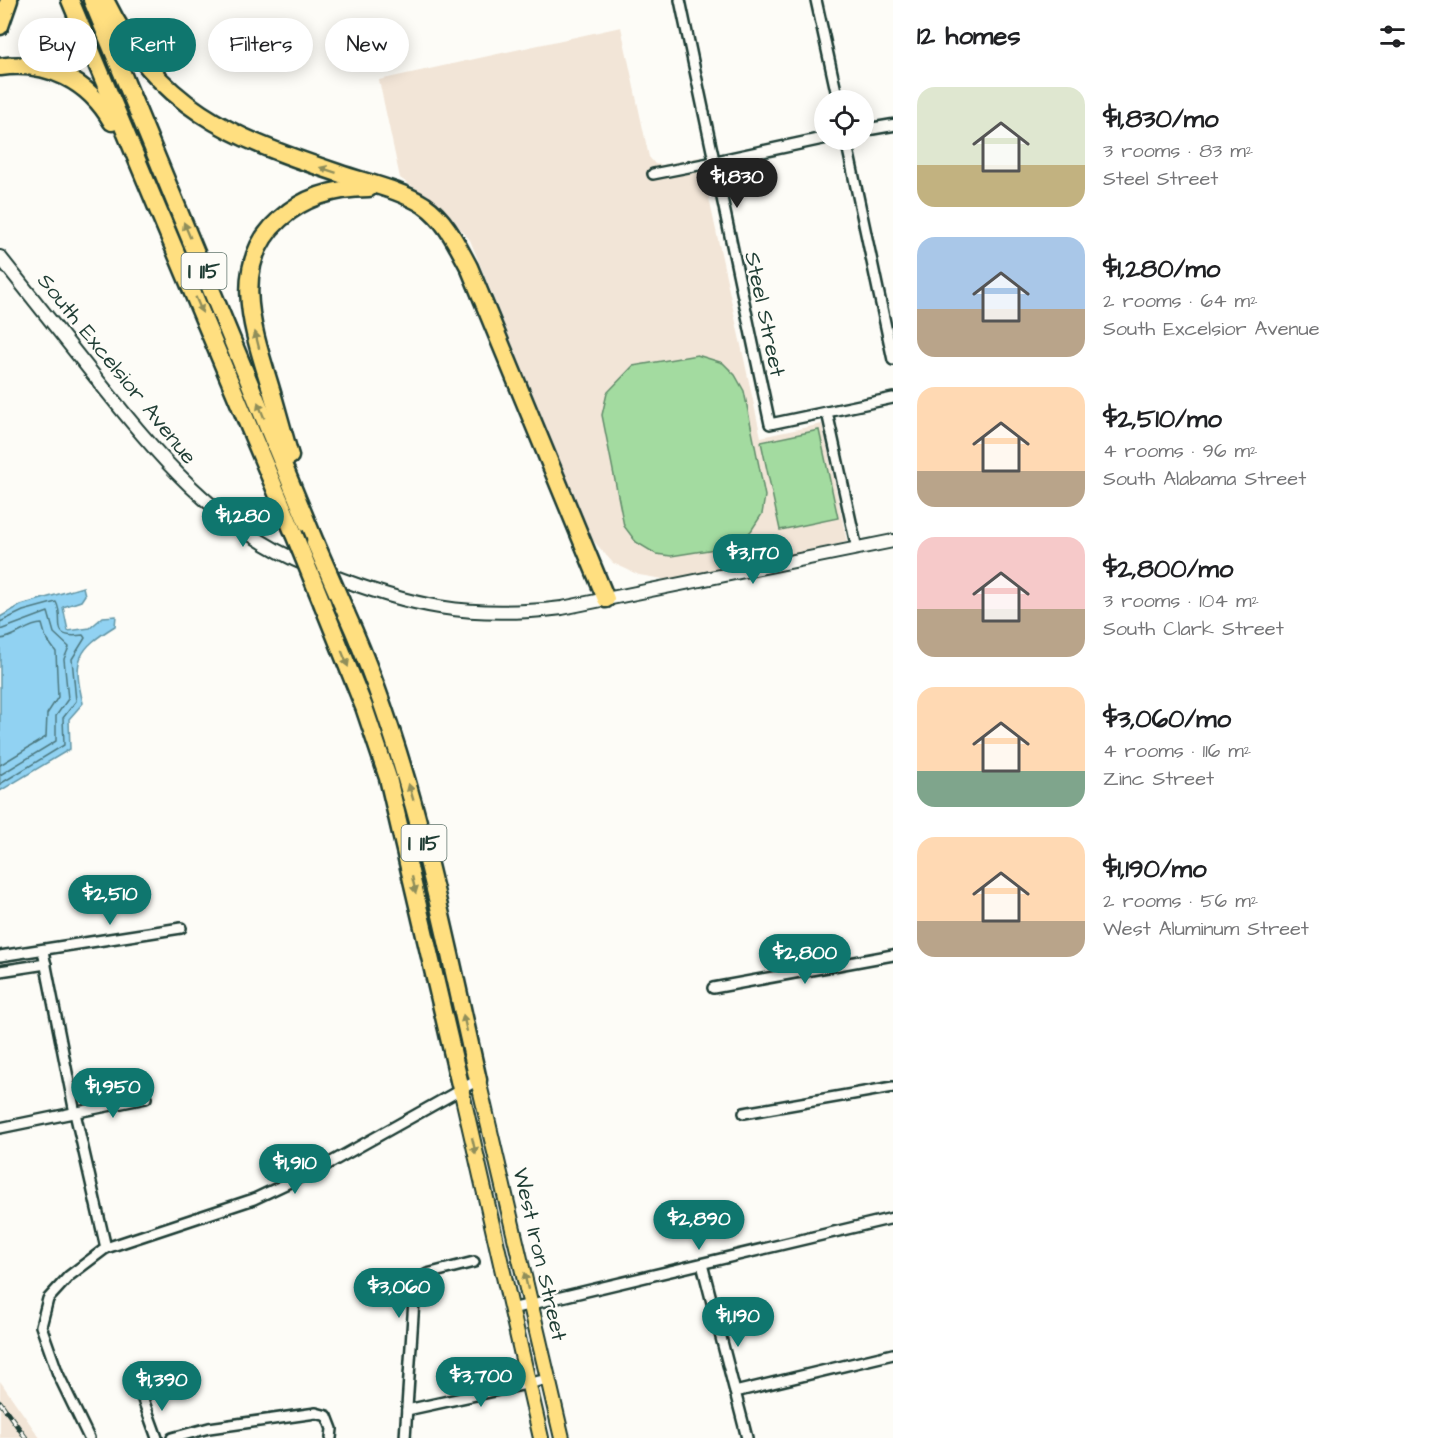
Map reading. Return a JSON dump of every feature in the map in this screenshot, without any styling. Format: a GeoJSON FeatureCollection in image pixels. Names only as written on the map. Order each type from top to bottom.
{"type":"FeatureCollection","features":[{"type":"Feature","properties":{"kind":"highway"},"geometry":{"type":"LineString","coordinates":[[0,26],[9,0]]}},
{"type":"Feature","properties":{"kind":"highway","name":"I 115"},"geometry":{"type":"LineString","coordinates":[[70,0],[368,716],[388,778],[461,1089]]}},
{"type":"Feature","properties":{"kind":"highway","name":"I 115"},"geometry":{"type":"LineString","coordinates":[[92,0],[378,691],[413,798],[478,1080]]}},
{"type":"Feature","properties":{"kind":"highway"},"geometry":{"type":"LineString","coordinates":[[105,0],[131,47],[153,74],[170,92],[198,113],[237,137],[274,152],[383,188],[424,205],[448,228],[469,267],[606,599]]}},
{"type":"Feature","properties":{"kind":"highway"},"geometry":{"type":"LineString","coordinates":[[0,67],[36,67],[60,73],[85,87],[104,108],[121,137],[184,272]]}},
{"type":"Feature","properties":{"kind":"highway"},"geometry":{"type":"LineString","coordinates":[[314,540],[255,334],[248,292],[250,268],[258,247],[275,223],[292,208],[327,193],[383,188]]}},
{"type":"Feature","properties":{"kind":"main road","name":"South Excelsior Avenue"},"geometry":{"type":"LineString","coordinates":[[0,257],[167,465],[222,515],[270,547],[296,561],[371,590],[420,604],[462,612],[526,612],[606,599],[893,541]]}},
{"type":"Feature","properties":{"kind":"main road","name":"West Iron Street"},"geometry":{"type":"LineString","coordinates":[[478,1080],[562,1438]]}},
{"type":"Feature","properties":{"kind":"main road","name":"West Iron Street"},"geometry":{"type":"LineString","coordinates":[[461,1089],[541,1438]]}},
{"type":"Feature","properties":{"kind":"street","name":"Steel Street"},"geometry":{"type":"LineString","coordinates":[[680,0],[770,424],[827,412]]}},
{"type":"Feature","properties":{"kind":"street"},"geometry":{"type":"LineString","coordinates":[[816,0],[836,90]]}},
{"type":"Feature","properties":{"kind":"street"},"geometry":{"type":"LineString","coordinates":[[874,128],[893,125]]}},
{"type":"Feature","properties":{"kind":"street"},"geometry":{"type":"LineString","coordinates":[[653,174],[814,140]]}},
{"type":"Feature","properties":{"kind":"street"},"geometry":{"type":"LineString","coordinates":[[848,150],[893,360]]}},
{"type":"Feature","properties":{"kind":"street"},"geometry":{"type":"LineString","coordinates":[[857,549],[827,412],[893,398]]}},
{"type":"Feature","properties":{"kind":"street"},"geometry":{"type":"LineString","coordinates":[[0,956],[182,928]]}},
{"type":"Feature","properties":{"kind":"street"},"geometry":{"type":"LineString","coordinates":[[43,951],[75,1113],[106,1248]]}},
{"type":"Feature","properties":{"kind":"street"},"geometry":{"type":"LineString","coordinates":[[713,988],[893,955]]}},
{"type":"Feature","properties":{"kind":"street"},"geometry":{"type":"LineString","coordinates":[[0,971],[46,964]]}},
{"type":"Feature","properties":{"kind":"street"},"geometry":{"type":"LineString","coordinates":[[89,1438],[57,1374],[41,1326],[48,1299],[69,1276],[106,1248],[254,1199],[328,1164],[478,1080]]}},
{"type":"Feature","properties":{"kind":"street"},"geometry":{"type":"LineString","coordinates":[[744,1113],[893,1087]]}},
{"type":"Feature","properties":{"kind":"street"},"geometry":{"type":"LineString","coordinates":[[0,1128],[146,1098]]}},
{"type":"Feature","properties":{"kind":"street"},"geometry":{"type":"LineString","coordinates":[[511,1309],[893,1218]]}},
{"type":"Feature","properties":{"kind":"street"},"geometry":{"type":"LineString","coordinates":[[405,1438],[415,1285],[427,1274],[474,1262]]}},
{"type":"Feature","properties":{"kind":"street"},"geometry":{"type":"LineString","coordinates":[[702,1264],[747,1438]]}},
{"type":"Feature","properties":{"kind":"street"},"geometry":{"type":"LineString","coordinates":[[735,1392],[893,1354]]}},
{"type":"Feature","properties":{"kind":"street"},"geometry":{"type":"LineString","coordinates":[[407,1410],[549,1379]]}},
{"type":"Feature","properties":{"kind":"street"},"geometry":{"type":"LineString","coordinates":[[141,1394],[157,1438]]}},
{"type":"Feature","properties":{"kind":"street"},"geometry":{"type":"LineString","coordinates":[[172,1438],[209,1428],[316,1413],[327,1416],[332,1429],[331,1438]]}},
{"type":"Feature","properties":{"kind":"shaded area"},"geometry":{"type":"Polygon","coordinates":[[[621,27],[649,157],[655,164],[663,165],[700,157],[761,437],[822,424],[847,542],[669,580],[639,575],[613,563],[590,537],[470,240],[442,207],[400,178],[379,80],[621,27]]]}},
{"type":"Feature","properties":{"kind":"shaded area"},"geometry":{"type":"Polygon","coordinates":[[[0,1381],[40,1438],[0,1438],[0,1381]]]}},
{"type":"Feature","properties":{"kind":"green space"},"geometry":{"type":"Polygon","coordinates":[[[697,355],[723,363],[735,375],[744,391],[765,496],[762,514],[751,531],[734,546],[671,556],[656,554],[636,542],[624,526],[602,415],[607,393],[633,366],[697,355]]]}},
{"type":"Feature","properties":{"kind":"green space"},"geometry":{"type":"Polygon","coordinates":[[[819,430],[838,518],[780,530],[761,442],[819,430]]]}},
{"type":"Feature","properties":{"kind":"water"},"geometry":{"type":"Polygon","coordinates":[[[83,587],[85,595],[81,601],[63,607],[68,631],[90,628],[103,617],[116,616],[115,626],[93,642],[81,657],[78,676],[83,703],[69,719],[70,749],[0,791],[0,617],[21,605],[83,587]]]}},
{"type":"Feature","properties":{"kind":"railway"},"geometry":{"type":"LineString","coordinates":[[0,1402],[26,1438]]}}]}
